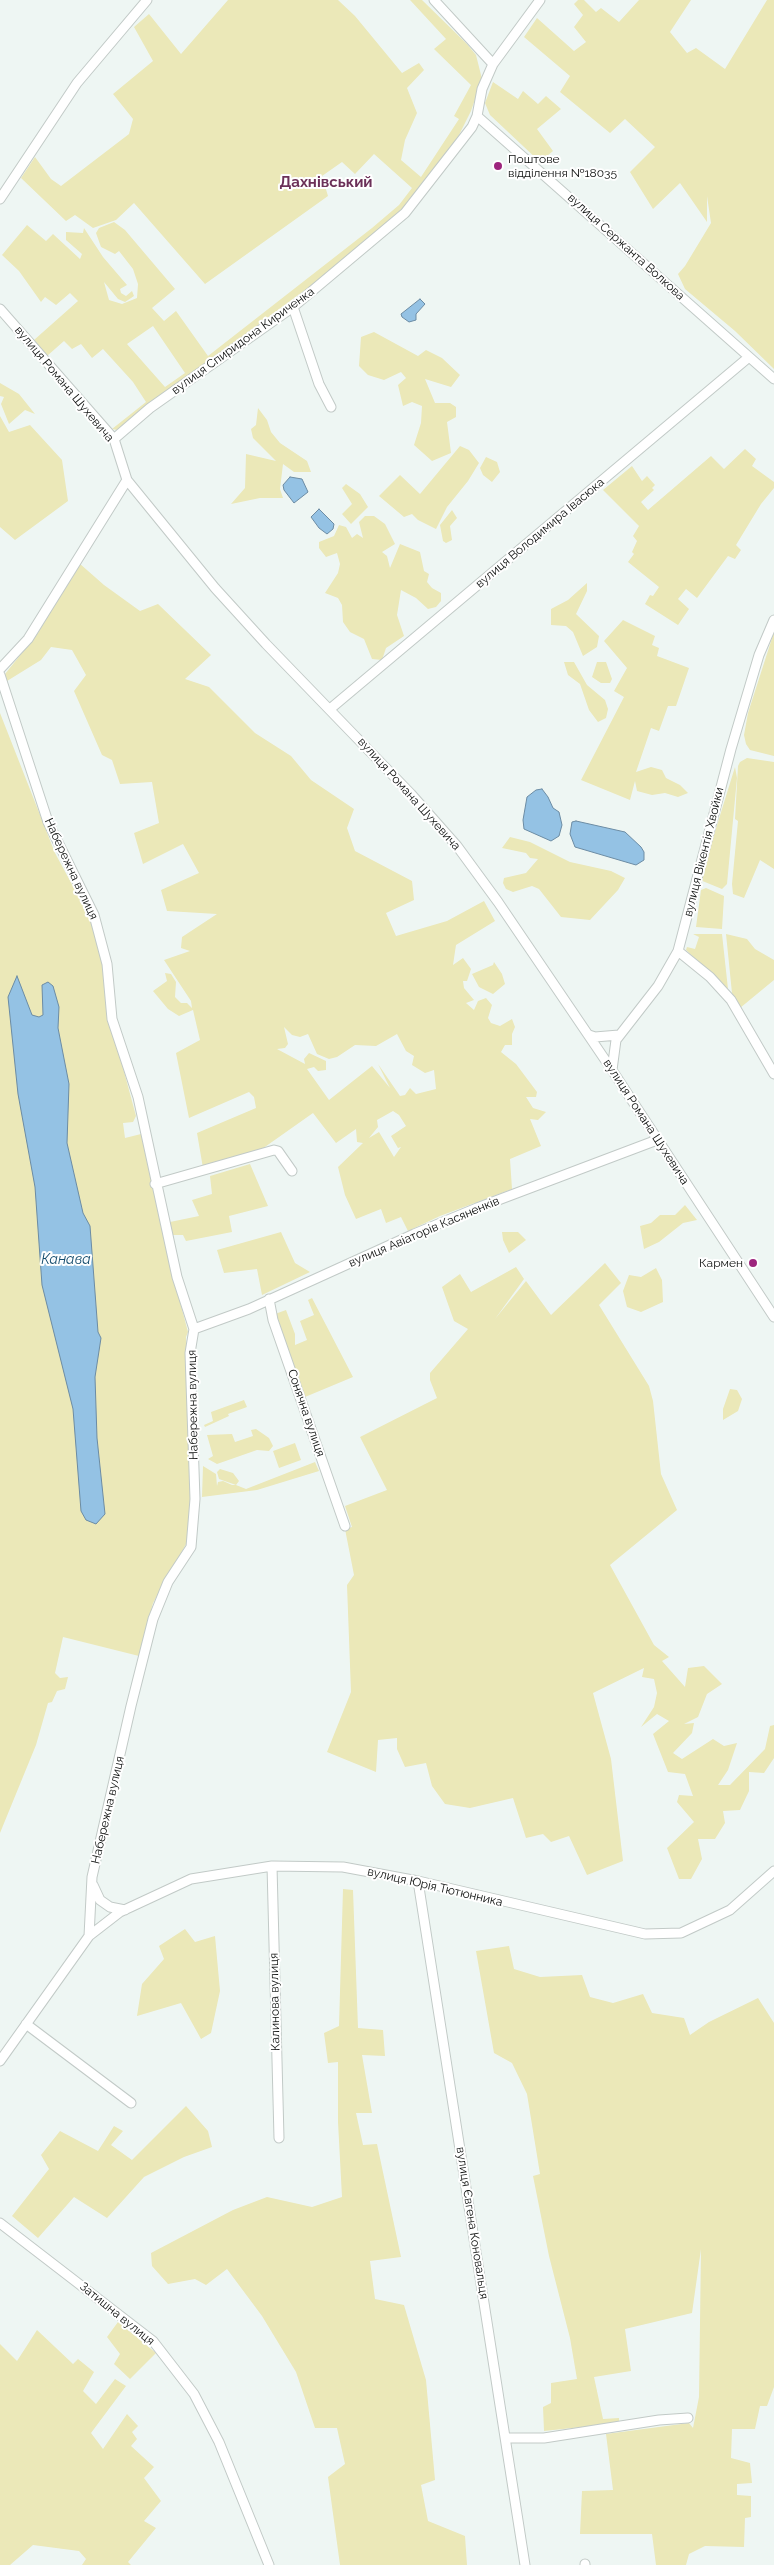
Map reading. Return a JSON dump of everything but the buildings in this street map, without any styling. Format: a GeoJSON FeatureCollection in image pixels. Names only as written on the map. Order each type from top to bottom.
{"type":"FeatureCollection","features":[{"type":"Feature","properties":{"kind":"street"},"geometry":{"type":"LineString","coordinates":[[0,199],[77,83],[147,0]]}},
{"type":"Feature","properties":{"kind":"street"},"geometry":{"type":"LineString","coordinates":[[434,0],[493,64]]}},
{"type":"Feature","properties":{"kind":"street","name":"вулиця Спиридона Кириченка"},"geometry":{"type":"LineString","coordinates":[[114,439],[150,408],[294,307],[405,212],[431,181],[477,116],[482,89],[493,64],[540,0]]}},
{"type":"Feature","properties":{"kind":"street","name":"вулиця Сержанта Волкова"},"geometry":{"type":"LineString","coordinates":[[477,116],[774,379]]}},
{"type":"Feature","properties":{"kind":"street"},"geometry":{"type":"LineString","coordinates":[[294,307],[319,384],[331,407]]}},
{"type":"Feature","properties":{"kind":"street","name":"вулиця Романа Шухевича"},"geometry":{"type":"LineString","coordinates":[[0,309],[114,439],[127,480],[222,595],[458,846],[612,1070],[774,1314]]}},
{"type":"Feature","properties":{"kind":"street","name":"вулиця Володимира Івасюка"},"geometry":{"type":"LineString","coordinates":[[330,709],[749,356]]}},
{"type":"Feature","properties":{"kind":"street"},"geometry":{"type":"LineString","coordinates":[[0,668],[28,638],[127,480]]}},
{"type":"Feature","properties":{"kind":"street","name":"вулиця Вікентія Хвойки"},"geometry":{"type":"LineString","coordinates":[[612,1070],[614,1047],[619,1035],[658,986],[678,951],[731,749],[759,655],[774,620]]}},
{"type":"Feature","properties":{"kind":"street","name":"Набережна вулиця"},"geometry":{"type":"LineString","coordinates":[[0,675],[48,822],[94,915],[107,964],[112,1019],[138,1097],[177,1277],[194,1328],[190,1352],[196,1499],[191,1547],[168,1582],[153,1619],[92,1883],[89,1936]]}},
{"type":"Feature","properties":{"kind":"street"},"geometry":{"type":"LineString","coordinates":[[678,951],[710,977],[730,1000],[774,1074]]}},
{"type":"Feature","properties":{"kind":"street"},"geometry":{"type":"LineString","coordinates":[[589,1036],[619,1035]]}},
{"type":"Feature","properties":{"kind":"street","name":"вулиця Авіаторів Касяненків"},"geometry":{"type":"LineString","coordinates":[[194,1328],[210,1325],[436,1224],[657,1140]]}},
{"type":"Feature","properties":{"kind":"street"},"geometry":{"type":"LineString","coordinates":[[156,1184],[274,1150],[278,1151],[292,1171]]}},
{"type":"Feature","properties":{"kind":"street","name":"Сонячна вулиця"},"geometry":{"type":"LineString","coordinates":[[269,1299],[273,1320],[345,1526]]}},
{"type":"Feature","properties":{"kind":"street","name":"вулиця Юрія Тютюнника"},"geometry":{"type":"LineString","coordinates":[[89,1936],[126,1910],[191,1879],[272,1866],[343,1867],[418,1882],[645,1934],[681,1933],[730,1910],[774,1871]]}},
{"type":"Feature","properties":{"kind":"street","name":"Калинова вулиця"},"geometry":{"type":"LineString","coordinates":[[272,1866],[279,2138]]}},
{"type":"Feature","properties":{"kind":"street","name":"вулиця Євгена Коновальця"},"geometry":{"type":"LineString","coordinates":[[418,1882],[526,2565]]}},
{"type":"Feature","properties":{"kind":"street"},"geometry":{"type":"LineString","coordinates":[[92,1883],[100,1900],[110,1907],[126,1910]]}},
{"type":"Feature","properties":{"kind":"street"},"geometry":{"type":"LineString","coordinates":[[0,2061],[89,1936]]}},
{"type":"Feature","properties":{"kind":"street"},"geometry":{"type":"LineString","coordinates":[[26,2024],[131,2104]]}},
{"type":"Feature","properties":{"kind":"street","name":"Затишна вулиця"},"geometry":{"type":"LineString","coordinates":[[0,2223],[153,2341],[194,2394],[219,2442],[269,2565]]}},
{"type":"Feature","properties":{"kind":"street"},"geometry":{"type":"LineString","coordinates":[[506,2438],[544,2438],[659,2420],[688,2418]]}},
{"type":"Feature","properties":{"kind":"shaded area"},"geometry":{"type":"Polygon","coordinates":[[[228,0],[338,0],[355,16],[402,73],[419,63],[424,70],[407,88],[417,113],[405,140],[401,160],[421,177],[459,119],[454,116],[471,85],[434,49],[446,39],[410,0],[422,0],[467,44],[476,55],[482,79],[471,111],[459,135],[445,158],[410,202],[325,275],[117,430],[112,429],[146,402],[133,382],[103,349],[92,358],[81,344],[72,349],[64,341],[47,356],[34,340],[78,301],[70,293],[56,305],[45,297],[41,302],[19,271],[2,255],[27,225],[46,241],[53,234],[80,259],[82,254],[66,240],[66,232],[83,233],[84,228],[103,257],[127,285],[120,289],[121,293],[126,296],[132,291],[134,296],[125,302],[118,299],[104,282],[109,300],[122,304],[137,298],[138,284],[133,269],[119,251],[115,254],[101,247],[96,233],[99,228],[114,222],[125,230],[175,289],[152,308],[164,321],[176,311],[208,356],[372,228],[399,205],[412,188],[374,154],[355,174],[342,162],[322,176],[328,196],[205,284],[134,203],[116,220],[93,228],[75,215],[66,221],[21,178],[35,157],[51,179],[61,186],[129,134],[133,119],[113,94],[153,61],[134,27],[149,14],[181,54],[228,0]],[[153,326],[127,344],[165,387],[185,373],[153,326]]]}},
{"type":"Feature","properties":{"kind":"shaded area"},"geometry":{"type":"Polygon","coordinates":[[[578,0],[584,0],[596,12],[601,8],[619,22],[639,0],[691,0],[670,32],[687,53],[696,48],[725,69],[767,0],[774,0],[774,369],[735,331],[685,289],[678,274],[685,266],[711,223],[707,196],[707,222],[680,183],[653,209],[630,172],[655,147],[625,119],[610,133],[560,92],[570,76],[524,37],[537,18],[574,51],[586,42],[574,27],[583,15],[574,4],[578,0]]]}},
{"type":"Feature","properties":{"kind":"shaded area"},"geometry":{"type":"Polygon","coordinates":[[[493,82],[518,99],[523,91],[538,104],[546,96],[561,109],[537,129],[553,151],[540,162],[490,115],[485,103],[493,82]]]}},
{"type":"Feature","properties":{"kind":"shaded area"},"geometry":{"type":"Polygon","coordinates":[[[374,332],[418,356],[426,350],[442,358],[460,375],[451,387],[425,379],[435,403],[450,403],[456,407],[456,417],[447,422],[451,453],[432,461],[414,445],[421,423],[422,406],[412,402],[403,406],[398,385],[406,378],[401,372],[384,380],[368,375],[359,366],[361,337],[374,332]]]}},
{"type":"Feature","properties":{"kind":"shaded area"},"geometry":{"type":"Polygon","coordinates":[[[0,383],[19,394],[35,414],[25,410],[9,424],[1,404],[4,397],[0,396],[0,383]]]}},
{"type":"Feature","properties":{"kind":"shaded area"},"geometry":{"type":"Polygon","coordinates":[[[258,408],[267,420],[271,432],[280,443],[307,461],[311,472],[294,472],[283,464],[280,489],[283,498],[260,498],[231,504],[245,488],[246,454],[276,461],[253,438],[251,429],[256,425],[258,408]]]}},
{"type":"Feature","properties":{"kind":"shaded area"},"geometry":{"type":"Polygon","coordinates":[[[0,416],[9,432],[30,425],[62,460],[68,501],[15,540],[0,527],[0,416]]]}},
{"type":"Feature","properties":{"kind":"shaded area"},"geometry":{"type":"Polygon","coordinates":[[[460,446],[469,450],[479,463],[468,481],[447,507],[436,529],[418,520],[412,514],[404,517],[379,496],[400,475],[420,494],[460,446]]]}},
{"type":"Feature","properties":{"kind":"shaded area"},"geometry":{"type":"Polygon","coordinates":[[[745,449],[756,459],[752,466],[774,482],[774,488],[761,504],[736,545],[741,550],[735,559],[728,556],[697,598],[686,589],[678,599],[689,609],[678,625],[645,604],[650,595],[653,596],[659,587],[628,562],[634,554],[632,552],[637,541],[633,536],[639,526],[603,490],[632,466],[642,481],[647,476],[655,485],[652,488],[654,490],[641,502],[648,510],[711,456],[724,469],[745,449]]]}},
{"type":"Feature","properties":{"kind":"shaded area"},"geometry":{"type":"Polygon","coordinates":[[[486,457],[497,462],[500,472],[492,482],[483,475],[480,468],[486,457]]]}},
{"type":"Feature","properties":{"kind":"shaded area"},"geometry":{"type":"Polygon","coordinates":[[[346,484],[360,494],[368,507],[351,524],[342,514],[352,504],[342,488],[346,484]]]}},
{"type":"Feature","properties":{"kind":"shaded area"},"geometry":{"type":"Polygon","coordinates":[[[452,510],[457,518],[450,526],[452,540],[446,543],[443,541],[440,525],[452,510]]]}},
{"type":"Feature","properties":{"kind":"shaded area"},"geometry":{"type":"Polygon","coordinates":[[[365,516],[374,516],[385,524],[395,544],[382,552],[387,556],[390,568],[400,544],[420,552],[424,571],[429,574],[427,582],[432,588],[441,593],[441,601],[436,607],[428,609],[416,598],[401,590],[397,615],[404,636],[386,648],[382,660],[372,659],[364,639],[350,632],[343,622],[342,605],[338,598],[325,593],[338,573],[340,564],[337,553],[326,557],[319,548],[319,542],[334,536],[339,525],[346,527],[352,538],[357,534],[363,538],[359,522],[365,516]]]}},
{"type":"Feature","properties":{"kind":"shaded area"},"geometry":{"type":"Polygon","coordinates":[[[79,563],[104,585],[140,611],[158,604],[211,655],[185,679],[209,687],[255,733],[291,756],[311,780],[354,809],[347,828],[355,851],[412,881],[414,900],[386,913],[396,936],[447,921],[484,901],[495,921],[456,945],[453,965],[463,958],[471,969],[467,981],[463,981],[464,988],[474,1000],[466,1003],[474,1010],[478,1001],[486,998],[492,1005],[488,1018],[491,1023],[500,1026],[512,1019],[515,1027],[512,1034],[512,1045],[505,1045],[501,1052],[516,1064],[537,1092],[536,1097],[526,1097],[533,1108],[546,1112],[538,1120],[530,1119],[541,1146],[510,1159],[512,1189],[440,1216],[408,1231],[401,1217],[386,1223],[381,1209],[356,1219],[345,1195],[338,1167],[363,1143],[357,1142],[356,1129],[336,1143],[313,1113],[262,1149],[203,1168],[197,1133],[256,1108],[254,1097],[249,1092],[189,1118],[176,1053],[200,1040],[193,1010],[179,1016],[168,1009],[153,991],[167,981],[165,973],[171,974],[176,982],[175,997],[181,1003],[187,1003],[192,1008],[191,1001],[164,960],[190,951],[181,948],[182,937],[217,914],[167,911],[161,890],[199,873],[183,844],[143,864],[134,833],[159,823],[152,782],[120,784],[112,760],[102,755],[74,691],[86,675],[72,650],[51,647],[41,660],[7,681],[5,674],[38,633],[79,563]],[[284,1027],[288,1044],[285,1048],[277,1049],[305,1064],[304,1059],[309,1053],[326,1061],[326,1070],[318,1071],[314,1067],[307,1069],[329,1100],[372,1066],[390,1088],[378,1064],[400,1096],[405,1095],[410,1088],[416,1094],[436,1089],[434,1070],[425,1073],[412,1065],[414,1056],[406,1051],[397,1034],[376,1046],[355,1045],[337,1057],[329,1059],[317,1054],[308,1034],[300,1037],[292,1035],[284,1027]],[[393,1111],[377,1120],[378,1127],[369,1138],[379,1132],[394,1157],[401,1147],[398,1148],[391,1136],[406,1126],[399,1115],[393,1111]]]}},
{"type":"Feature","properties":{"kind":"shaded area"},"geometry":{"type":"Polygon","coordinates":[[[587,583],[587,591],[576,614],[599,636],[597,647],[583,656],[573,632],[566,626],[551,625],[551,609],[568,600],[587,583]]]}},
{"type":"Feature","properties":{"kind":"shaded area"},"geometry":{"type":"Polygon","coordinates":[[[623,620],[655,636],[652,645],[659,648],[657,656],[689,668],[676,706],[668,706],[659,731],[651,728],[636,772],[651,767],[662,770],[666,778],[680,785],[688,793],[678,797],[665,793],[652,795],[637,791],[635,781],[630,800],[581,780],[624,697],[614,691],[627,668],[604,641],[623,620]]]}},
{"type":"Feature","properties":{"kind":"shaded area"},"geometry":{"type":"Polygon","coordinates":[[[774,632],[774,756],[750,750],[744,735],[748,713],[774,632]]]}},
{"type":"Feature","properties":{"kind":"shaded area"},"geometry":{"type":"Polygon","coordinates":[[[564,662],[574,662],[587,685],[605,700],[608,709],[606,718],[598,722],[589,710],[580,684],[568,675],[564,662]]]}},
{"type":"Feature","properties":{"kind":"shaded area"},"geometry":{"type":"Polygon","coordinates":[[[597,662],[606,662],[612,679],[610,683],[601,683],[592,677],[597,662]]]}},
{"type":"Feature","properties":{"kind":"shaded area"},"geometry":{"type":"Polygon","coordinates":[[[0,713],[55,853],[88,914],[105,964],[107,987],[105,1001],[136,1116],[133,1122],[123,1123],[125,1138],[141,1134],[169,1260],[188,1332],[186,1337],[192,1464],[190,1537],[153,1603],[139,1656],[63,1637],[55,1673],[60,1678],[68,1677],[65,1689],[57,1691],[52,1702],[48,1703],[36,1745],[0,1833],[0,713]]]}},
{"type":"Feature","properties":{"kind":"shaded area"},"geometry":{"type":"Polygon","coordinates":[[[747,758],[774,762],[774,869],[760,860],[744,898],[733,894],[732,884],[738,821],[735,819],[738,766],[740,762],[747,758]]]}},
{"type":"Feature","properties":{"kind":"shaded area"},"geometry":{"type":"Polygon","coordinates":[[[735,767],[737,778],[727,884],[722,889],[700,880],[735,767]]]}},
{"type":"Feature","properties":{"kind":"shaded area"},"geometry":{"type":"Polygon","coordinates":[[[510,837],[530,842],[570,862],[611,871],[625,878],[618,890],[590,920],[561,917],[539,889],[532,886],[513,892],[506,889],[503,883],[504,878],[526,873],[538,859],[530,858],[526,853],[502,848],[510,837]]]}},
{"type":"Feature","properties":{"kind":"shaded area"},"geometry":{"type":"Polygon","coordinates":[[[706,888],[724,896],[722,929],[696,927],[701,890],[706,888]]]}},
{"type":"Feature","properties":{"kind":"shaded area"},"geometry":{"type":"Polygon","coordinates":[[[693,934],[722,934],[728,989],[686,950],[687,947],[695,949],[699,937],[693,934]]]}},
{"type":"Feature","properties":{"kind":"shaded area"},"geometry":{"type":"Polygon","coordinates":[[[726,934],[747,939],[755,949],[774,960],[774,980],[740,1008],[732,993],[726,934]]]}},
{"type":"Feature","properties":{"kind":"shaded area"},"geometry":{"type":"Polygon","coordinates":[[[494,962],[502,974],[505,984],[493,994],[479,987],[472,974],[493,965],[494,962]]]}},
{"type":"Feature","properties":{"kind":"shaded area"},"geometry":{"type":"Polygon","coordinates":[[[250,1164],[268,1206],[229,1216],[232,1232],[186,1241],[183,1235],[173,1235],[170,1222],[199,1216],[192,1200],[212,1194],[210,1176],[250,1164]]]}},
{"type":"Feature","properties":{"kind":"shaded area"},"geometry":{"type":"Polygon","coordinates":[[[685,1205],[697,1220],[683,1223],[659,1242],[644,1249],[640,1226],[651,1223],[660,1215],[675,1215],[685,1205]]]}},
{"type":"Feature","properties":{"kind":"shaded area"},"geometry":{"type":"Polygon","coordinates":[[[281,1232],[295,1263],[310,1272],[262,1295],[257,1269],[224,1273],[217,1250],[281,1232]]]}},
{"type":"Feature","properties":{"kind":"shaded area"},"geometry":{"type":"Polygon","coordinates":[[[502,1232],[518,1232],[526,1240],[509,1253],[503,1240],[502,1232]]]}},
{"type":"Feature","properties":{"kind":"shaded area"},"geometry":{"type":"Polygon","coordinates":[[[605,1263],[621,1283],[599,1305],[649,1386],[653,1401],[661,1474],[677,1510],[610,1565],[654,1645],[669,1657],[662,1661],[685,1687],[688,1668],[704,1666],[722,1684],[707,1694],[698,1717],[684,1724],[694,1723],[692,1733],[673,1753],[682,1759],[713,1739],[724,1746],[737,1743],[728,1770],[718,1785],[730,1785],[765,1749],[770,1726],[774,1725],[774,1758],[764,1773],[749,1772],[749,1791],[740,1810],[723,1811],[725,1823],[715,1839],[698,1839],[702,1859],[691,1879],[679,1879],[667,1848],[694,1822],[677,1802],[679,1795],[693,1796],[685,1774],[668,1772],[653,1734],[669,1721],[657,1714],[641,1727],[654,1707],[657,1693],[654,1679],[642,1677],[644,1668],[593,1693],[611,1759],[623,1861],[587,1875],[569,1836],[551,1842],[543,1834],[526,1838],[513,1798],[470,1808],[445,1804],[432,1786],[426,1763],[405,1767],[397,1749],[397,1738],[378,1740],[376,1772],[327,1752],[351,1692],[347,1585],[354,1575],[345,1529],[352,1527],[345,1506],[387,1490],[360,1437],[437,1398],[430,1380],[430,1373],[468,1329],[454,1321],[442,1287],[460,1274],[471,1292],[516,1267],[524,1279],[495,1319],[526,1281],[551,1315],[605,1263]]]}},
{"type":"Feature","properties":{"kind":"shaded area"},"geometry":{"type":"Polygon","coordinates":[[[656,1268],[662,1280],[663,1302],[641,1312],[627,1307],[623,1291],[629,1275],[641,1277],[656,1268]]]}},
{"type":"Feature","properties":{"kind":"shaded area"},"geometry":{"type":"Polygon","coordinates":[[[312,1298],[353,1377],[305,1397],[275,1314],[286,1310],[295,1334],[295,1345],[307,1340],[300,1321],[314,1315],[308,1300],[312,1298]]]}},
{"type":"Feature","properties":{"kind":"shaded area"},"geometry":{"type":"Polygon","coordinates":[[[730,1389],[737,1390],[742,1399],[738,1411],[723,1420],[723,1409],[730,1389]]]}},
{"type":"Feature","properties":{"kind":"shaded area"},"geometry":{"type":"Polygon","coordinates":[[[244,1400],[247,1407],[228,1414],[229,1416],[205,1427],[204,1425],[213,1421],[211,1412],[244,1400]]]}},
{"type":"Feature","properties":{"kind":"shaded area"},"geometry":{"type":"Polygon","coordinates":[[[256,1429],[269,1438],[273,1446],[269,1451],[257,1450],[217,1464],[208,1459],[213,1456],[207,1435],[232,1434],[235,1442],[253,1436],[251,1430],[256,1429]]]}},
{"type":"Feature","properties":{"kind":"shaded area"},"geometry":{"type":"Polygon","coordinates":[[[295,1443],[301,1460],[279,1468],[273,1451],[295,1443]]]}},
{"type":"Feature","properties":{"kind":"shaded area"},"geometry":{"type":"Polygon","coordinates":[[[315,1462],[319,1471],[257,1490],[202,1497],[203,1466],[216,1474],[217,1486],[218,1482],[223,1481],[246,1489],[315,1462]]]}},
{"type":"Feature","properties":{"kind":"shaded area"},"geometry":{"type":"Polygon","coordinates":[[[220,1469],[233,1473],[239,1481],[236,1485],[219,1479],[217,1472],[220,1469]]]}},
{"type":"Feature","properties":{"kind":"shaded area"},"geometry":{"type":"Polygon","coordinates":[[[343,1889],[353,1890],[358,2028],[383,2030],[385,2056],[362,2055],[372,2113],[356,2113],[363,2145],[377,2144],[401,2257],[370,2261],[375,2299],[404,2305],[426,2380],[435,2480],[421,2485],[428,2521],[465,2536],[467,2565],[340,2565],[328,2477],[345,2464],[337,2428],[315,2428],[296,2372],[262,2316],[227,2269],[206,2285],[195,2279],[168,2284],[152,2266],[151,2253],[233,2210],[267,2197],[312,2207],[342,2197],[338,2122],[338,2062],[328,2063],[324,2033],[339,2026],[343,1889]]]}},
{"type":"Feature","properties":{"kind":"shaded area"},"geometry":{"type":"Polygon","coordinates":[[[185,1929],[195,1942],[215,1936],[220,1991],[211,2033],[201,2039],[181,2003],[137,2016],[142,1984],[164,1959],[159,1946],[185,1929]]]}},
{"type":"Feature","properties":{"kind":"shaded area"},"geometry":{"type":"Polygon","coordinates":[[[509,1946],[514,1969],[540,1977],[582,1975],[590,1997],[613,2003],[643,1994],[652,2013],[684,2018],[690,2035],[709,2022],[758,1998],[774,2023],[774,2387],[767,2406],[760,2406],[755,2429],[732,2429],[731,2458],[750,2463],[752,2483],[737,2484],[737,2495],[751,2496],[751,2517],[745,2518],[744,2547],[705,2546],[689,2554],[686,2565],[656,2565],[652,2534],[580,2534],[582,2491],[613,2490],[606,2434],[689,2423],[693,2428],[699,2397],[701,2249],[692,2313],[625,2329],[631,2371],[594,2377],[603,2419],[619,2418],[619,2423],[544,2431],[543,2407],[551,2403],[551,2383],[577,2379],[570,2338],[549,2256],[533,2176],[540,2174],[527,2094],[512,2063],[494,2053],[476,1951],[509,1946]]]}},
{"type":"Feature","properties":{"kind":"shaded area"},"geometry":{"type":"Polygon","coordinates":[[[186,2106],[208,2131],[212,2147],[184,2157],[144,2177],[107,2218],[74,2197],[38,2238],[12,2216],[49,2169],[41,2155],[60,2131],[98,2151],[114,2126],[123,2131],[111,2145],[132,2160],[186,2106]]]}},
{"type":"Feature","properties":{"kind":"shaded area"},"geometry":{"type":"Polygon","coordinates":[[[118,2322],[156,2353],[130,2379],[114,2364],[120,2354],[107,2337],[118,2322]]]}},
{"type":"Feature","properties":{"kind":"shaded area"},"geometry":{"type":"Polygon","coordinates":[[[37,2330],[73,2364],[78,2359],[94,2372],[83,2391],[96,2404],[115,2379],[126,2386],[91,2433],[103,2449],[127,2414],[138,2426],[132,2432],[137,2439],[131,2446],[154,2467],[144,2478],[161,2501],[144,2521],[156,2528],[128,2562],[131,2565],[82,2565],[86,2559],[79,2551],[33,2545],[10,2565],[0,2565],[0,2344],[17,2361],[37,2330]]]}},
{"type":"Feature","properties":{"kind":"water"},"geometry":{"type":"Polygon","coordinates":[[[420,299],[425,304],[416,314],[416,320],[409,322],[401,314],[420,299]]]}},
{"type":"Feature","properties":{"kind":"water"},"geometry":{"type":"Polygon","coordinates":[[[290,477],[302,479],[308,492],[294,503],[284,490],[283,485],[290,477]]]}},
{"type":"Feature","properties":{"kind":"water"},"geometry":{"type":"Polygon","coordinates":[[[319,509],[334,524],[333,529],[327,534],[319,528],[311,517],[319,509]]]}},
{"type":"Feature","properties":{"kind":"water"},"geometry":{"type":"Polygon","coordinates":[[[542,789],[553,808],[559,812],[562,825],[559,836],[551,841],[524,829],[523,820],[527,797],[536,790],[542,789]]]}},
{"type":"Feature","properties":{"kind":"water"},"geometry":{"type":"Polygon","coordinates":[[[576,821],[625,832],[641,847],[644,852],[644,860],[636,865],[575,847],[570,834],[572,822],[576,821]]]}},
{"type":"Feature","properties":{"kind":"water","name":"Канава"},"geometry":{"type":"Polygon","coordinates":[[[17,976],[32,1015],[39,1017],[43,1015],[42,985],[48,982],[53,986],[59,1007],[58,1028],[69,1084],[67,1143],[83,1213],[90,1226],[98,1332],[101,1338],[95,1377],[97,1438],[105,1514],[96,1524],[86,1520],[81,1511],[73,1409],[42,1285],[35,1187],[18,1094],[8,997],[17,976]]]}},
{"type":"Feature","properties":{"kind":"place","name":"Поштове відділення №18035"},"geometry":{"type":"Point","coordinates":[498,166]}},
{"type":"Feature","properties":{"kind":"place","name":"Кармен"},"geometry":{"type":"Point","coordinates":[753,1263]}},
{"type":"Feature","properties":{"kind":"district","name":"Дахнівський"},"geometry":{"type":"Point","coordinates":[326,182]}}]}
